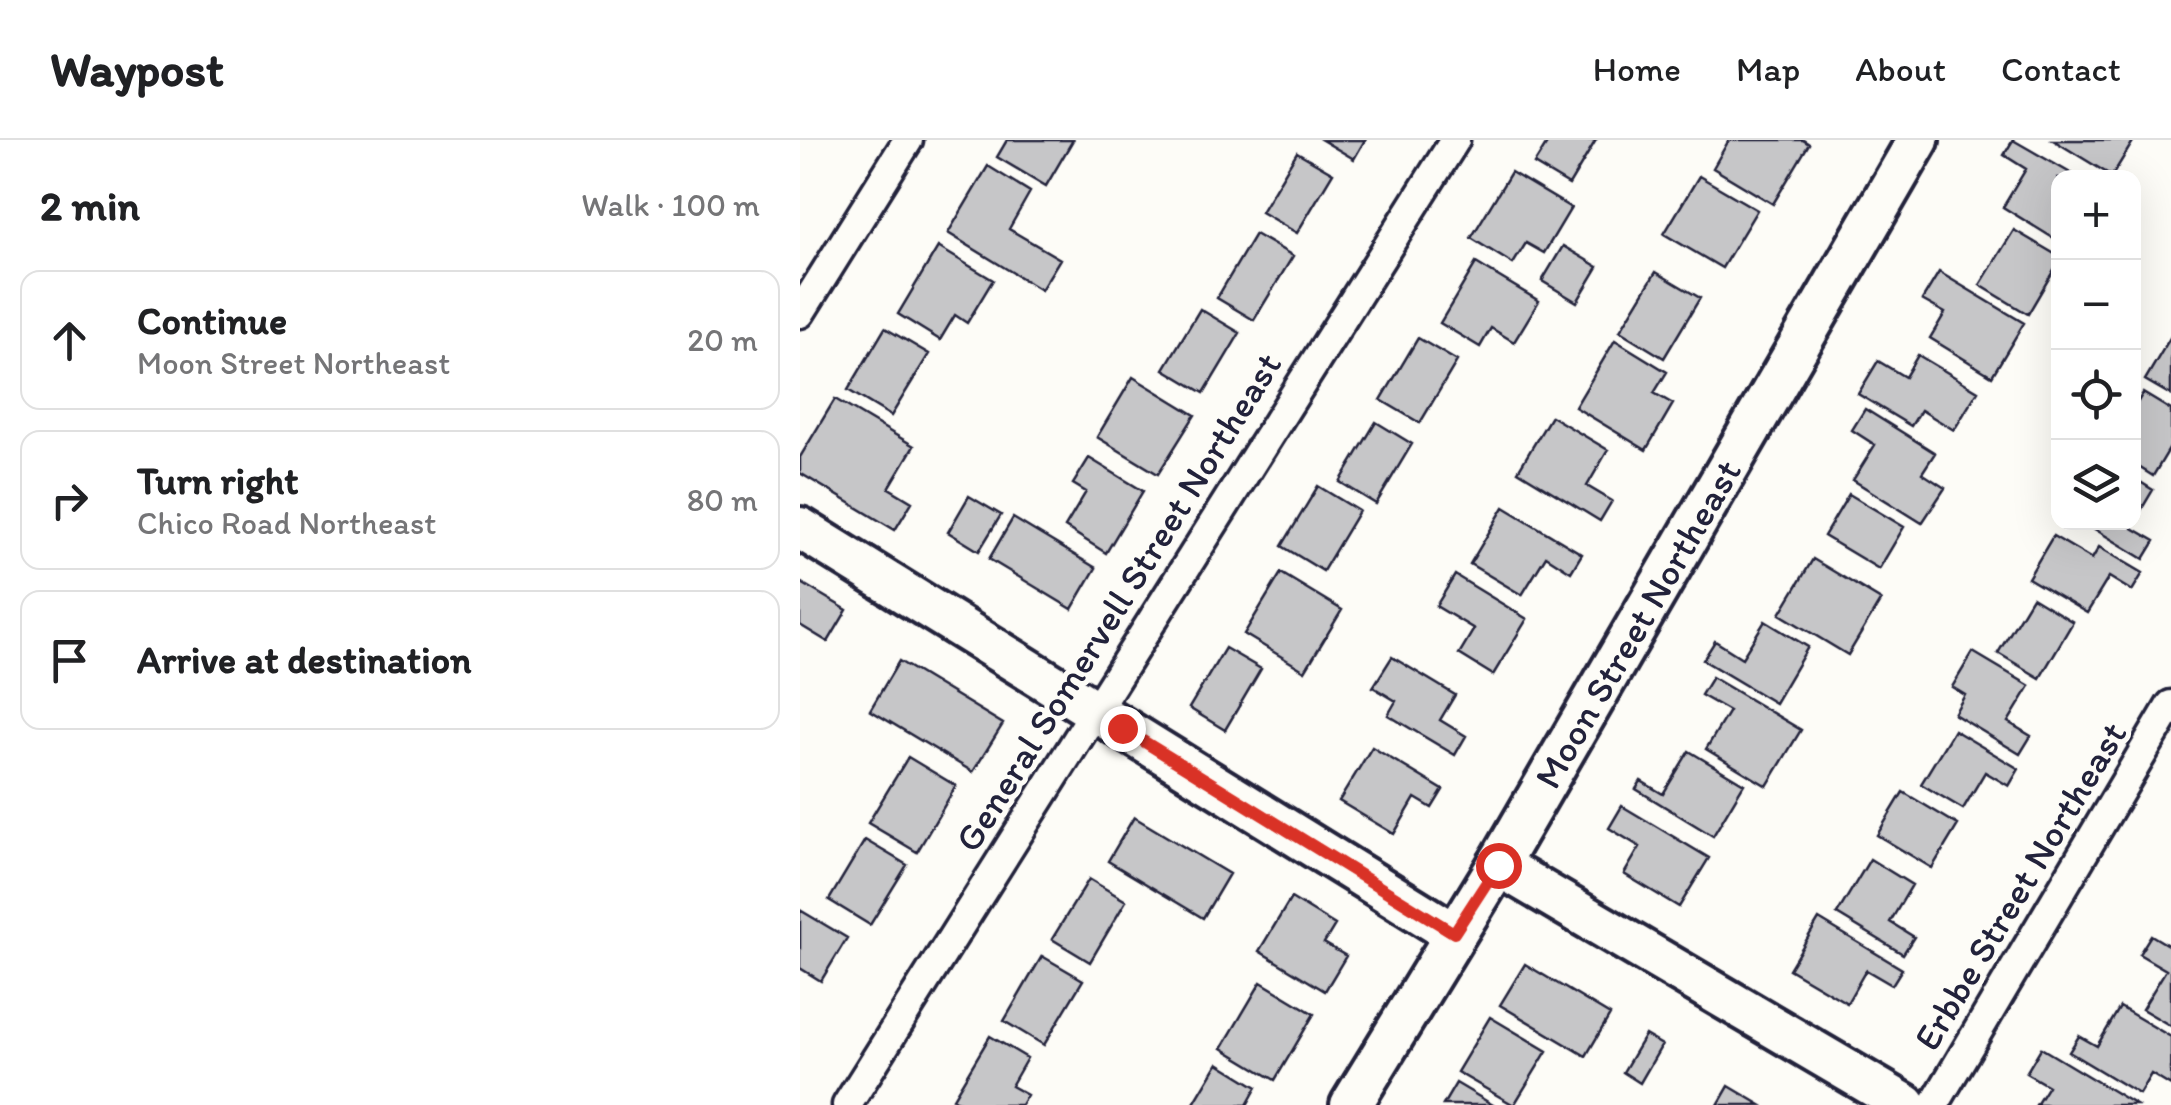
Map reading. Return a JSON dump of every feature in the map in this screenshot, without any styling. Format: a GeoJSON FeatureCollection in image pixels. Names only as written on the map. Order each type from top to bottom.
{"type":"FeatureCollection","features":[{"type":"Feature","properties":{"kind":"street"},"geometry":{"type":"LineString","coordinates":[[800,314],[908,140]]}},
{"type":"Feature","properties":{"kind":"street","name":"General Somervell Street Northeast"},"geometry":{"type":"LineString","coordinates":[[847,1105],[1455,140]]}},
{"type":"Feature","properties":{"kind":"street","name":"Moon Street Northeast"},"geometry":{"type":"LineString","coordinates":[[1351,1105],[1498,865],[1918,140]]}},
{"type":"Feature","properties":{"kind":"street"},"geometry":{"type":"LineString","coordinates":[[800,528],[1454,933]]}},
{"type":"Feature","properties":{"kind":"street","name":"Erbbe Street Northeast"},"geometry":{"type":"LineString","coordinates":[[1934,1105],[2171,705]]}},
{"type":"Feature","properties":{"kind":"street"},"geometry":{"type":"LineString","coordinates":[[1498,865],[1906,1105]]}},
{"type":"Feature","properties":{"kind":"building"},"geometry":{"type":"Polygon","coordinates":[[[1007,140],[1073,140],[1046,186],[997,157],[1007,140]]]}},
{"type":"Feature","properties":{"kind":"building"},"geometry":{"type":"Polygon","coordinates":[[[1322,140],[1365,140],[1354,159],[1322,140]]]}},
{"type":"Feature","properties":{"kind":"building"},"geometry":{"type":"Polygon","coordinates":[[[1549,140],[1596,140],[1569,185],[1534,164],[1549,140]]]}},
{"type":"Feature","properties":{"kind":"building"},"geometry":{"type":"Polygon","coordinates":[[[1729,140],[1803,140],[1809,144],[1773,204],[1713,168],[1729,140]]]}},
{"type":"Feature","properties":{"kind":"building"},"geometry":{"type":"Polygon","coordinates":[[[2013,140],[2065,170],[2051,170],[2051,237],[2003,207],[2026,169],[2004,155],[2013,140]]]}},
{"type":"Feature","properties":{"kind":"building"},"geometry":{"type":"Polygon","coordinates":[[[2053,140],[2134,140],[2116,170],[2102,170],[2053,140]]]}},
{"type":"Feature","properties":{"kind":"building"},"geometry":{"type":"Polygon","coordinates":[[[1297,152],[1333,173],[1297,233],[1261,212],[1297,152]]]}},
{"type":"Feature","properties":{"kind":"building"},"geometry":{"type":"Polygon","coordinates":[[[988,166],[1030,192],[1009,229],[1060,259],[1041,290],[948,233],[988,166]]]}},
{"type":"Feature","properties":{"kind":"building"},"geometry":{"type":"Polygon","coordinates":[[[1511,172],[1571,208],[1544,253],[1526,243],[1513,264],[1471,238],[1511,172]]]}},
{"type":"Feature","properties":{"kind":"building"},"geometry":{"type":"Polygon","coordinates":[[[1699,176],[1757,210],[1722,268],[1664,234],[1699,176]]]}},
{"type":"Feature","properties":{"kind":"building"},"geometry":{"type":"Polygon","coordinates":[[[2014,230],[2051,252],[2051,275],[2028,314],[1980,285],[2014,230]]]}},
{"type":"Feature","properties":{"kind":"building"},"geometry":{"type":"Polygon","coordinates":[[[1255,234],[1293,256],[1254,320],[1217,298],[1255,234]]]}},
{"type":"Feature","properties":{"kind":"building"},"geometry":{"type":"Polygon","coordinates":[[[1563,246],[1598,267],[1577,302],[1542,281],[1563,246]]]}},
{"type":"Feature","properties":{"kind":"building"},"geometry":{"type":"Polygon","coordinates":[[[938,247],[993,280],[967,323],[955,315],[940,340],[898,314],[938,247]]]}},
{"type":"Feature","properties":{"kind":"building"},"geometry":{"type":"Polygon","coordinates":[[[1476,263],[1539,301],[1514,342],[1491,328],[1480,347],[1440,323],[1476,263]]]}},
{"type":"Feature","properties":{"kind":"building"},"geometry":{"type":"Polygon","coordinates":[[[1656,272],[1700,298],[1664,358],[1620,331],[1656,272]]]}},
{"type":"Feature","properties":{"kind":"building"},"geometry":{"type":"Polygon","coordinates":[[[1939,272],[2024,323],[1992,376],[1930,338],[1945,313],[1922,300],[1939,272]]]}},
{"type":"Feature","properties":{"kind":"building"},"geometry":{"type":"Polygon","coordinates":[[[1200,309],[1240,333],[1204,393],[1164,369],[1200,309]]]}},
{"type":"Feature","properties":{"kind":"building"},"geometry":{"type":"Polygon","coordinates":[[[885,328],[929,354],[891,416],[848,390],[885,328]]]}},
{"type":"Feature","properties":{"kind":"building"},"geometry":{"type":"Polygon","coordinates":[[[2171,336],[2171,395],[2145,380],[2171,336]]]}},
{"type":"Feature","properties":{"kind":"building"},"geometry":{"type":"Polygon","coordinates":[[[1418,338],[1457,361],[1420,423],[1381,400],[1418,338]]]}},
{"type":"Feature","properties":{"kind":"building"},"geometry":{"type":"Polygon","coordinates":[[[1615,340],[1667,372],[1654,393],[1673,404],[1646,450],[1575,407],[1615,340]]]}},
{"type":"Feature","properties":{"kind":"building"},"geometry":{"type":"Polygon","coordinates":[[[1918,355],[1978,391],[1954,430],[1921,410],[1911,426],[1858,394],[1878,361],[1905,377],[1918,355]]]}},
{"type":"Feature","properties":{"kind":"building"},"geometry":{"type":"Polygon","coordinates":[[[1133,377],[1195,415],[1158,474],[1097,437],[1133,377]]]}},
{"type":"Feature","properties":{"kind":"building"},"geometry":{"type":"Polygon","coordinates":[[[2143,393],[2171,410],[2171,446],[2153,476],[2141,468],[2143,393]]]}},
{"type":"Feature","properties":{"kind":"building"},"geometry":{"type":"Polygon","coordinates":[[[835,399],[914,446],[889,488],[912,502],[895,530],[800,473],[800,457],[835,399]]]}},
{"type":"Feature","properties":{"kind":"building"},"geometry":{"type":"Polygon","coordinates":[[[1865,409],[1935,453],[1922,473],[1945,488],[1922,523],[1853,480],[1875,445],[1852,430],[1865,409]]]}},
{"type":"Feature","properties":{"kind":"building"},"geometry":{"type":"Polygon","coordinates":[[[1551,416],[1608,450],[1587,486],[1612,501],[1600,521],[1518,471],[1551,416]]]}},
{"type":"Feature","properties":{"kind":"building"},"geometry":{"type":"Polygon","coordinates":[[[1376,422],[1412,444],[1376,504],[1340,482],[1376,422]]]}},
{"type":"Feature","properties":{"kind":"building"},"geometry":{"type":"Polygon","coordinates":[[[1089,458],[1143,491],[1106,553],[1065,527],[1086,492],[1073,484],[1089,458]]]}},
{"type":"Feature","properties":{"kind":"building"},"geometry":{"type":"Polygon","coordinates":[[[2141,482],[2153,490],[2141,510],[2141,482]]]}},
{"type":"Feature","properties":{"kind":"building"},"geometry":{"type":"Polygon","coordinates":[[[1318,486],[1359,511],[1323,571],[1282,546],[1318,486]]]}},
{"type":"Feature","properties":{"kind":"building"},"geometry":{"type":"Polygon","coordinates":[[[1849,494],[1904,527],[1879,569],[1824,536],[1849,494]]]}},
{"type":"Feature","properties":{"kind":"building"},"geometry":{"type":"Polygon","coordinates":[[[969,496],[1001,515],[979,551],[948,532],[969,496]]]}},
{"type":"Feature","properties":{"kind":"building"},"geometry":{"type":"Polygon","coordinates":[[[1504,507],[1582,554],[1571,572],[1546,556],[1522,595],[1470,564],[1504,507]]]}},
{"type":"Feature","properties":{"kind":"building"},"geometry":{"type":"Polygon","coordinates":[[[1013,518],[1096,568],[1072,609],[989,559],[1013,518]]]}},
{"type":"Feature","properties":{"kind":"building"},"geometry":{"type":"Polygon","coordinates":[[[2096,530],[2136,530],[2155,541],[2144,559],[2096,530]]]}},
{"type":"Feature","properties":{"kind":"building"},"geometry":{"type":"Polygon","coordinates":[[[2053,536],[2092,559],[2099,547],[2143,573],[2132,591],[2109,577],[2087,613],[2028,578],[2053,536]]]}},
{"type":"Feature","properties":{"kind":"building"},"geometry":{"type":"Polygon","coordinates":[[[1813,559],[1881,600],[1848,655],[1780,614],[1813,559]]]}},
{"type":"Feature","properties":{"kind":"building"},"geometry":{"type":"Polygon","coordinates":[[[1281,573],[1342,610],[1305,671],[1244,634],[1281,573]]]}},
{"type":"Feature","properties":{"kind":"building"},"geometry":{"type":"Polygon","coordinates":[[[1455,575],[1527,619],[1493,675],[1459,654],[1474,629],[1436,606],[1455,575]]]}},
{"type":"Feature","properties":{"kind":"building"},"geometry":{"type":"Polygon","coordinates":[[[800,582],[847,610],[828,642],[800,625],[800,582]]]}},
{"type":"Feature","properties":{"kind":"building"},"geometry":{"type":"Polygon","coordinates":[[[2032,597],[2073,622],[2040,678],[1998,653],[2032,597]]]}},
{"type":"Feature","properties":{"kind":"building"},"geometry":{"type":"Polygon","coordinates":[[[1765,621],[1808,647],[1775,703],[1703,660],[1715,641],[1742,658],[1765,621]]]}},
{"type":"Feature","properties":{"kind":"building"},"geometry":{"type":"Polygon","coordinates":[[[1225,648],[1261,669],[1225,730],[1189,708],[1225,648]]]}},
{"type":"Feature","properties":{"kind":"building"},"geometry":{"type":"Polygon","coordinates":[[[1973,652],[2030,686],[2008,722],[2031,736],[2020,754],[1954,714],[1965,695],[1952,687],[1973,652]]]}},
{"type":"Feature","properties":{"kind":"building"},"geometry":{"type":"Polygon","coordinates":[[[1392,657],[1455,695],[1440,720],[1466,736],[1455,755],[1388,715],[1396,701],[1373,687],[1392,657]]]}},
{"type":"Feature","properties":{"kind":"building"},"geometry":{"type":"Polygon","coordinates":[[[899,661],[1003,724],[973,772],[870,710],[899,661]]]}},
{"type":"Feature","properties":{"kind":"building"},"geometry":{"type":"Polygon","coordinates":[[[1712,677],[1801,730],[1767,786],[1706,749],[1729,711],[1701,695],[1712,677]]]}},
{"type":"Feature","properties":{"kind":"building"},"geometry":{"type":"Polygon","coordinates":[[[1954,730],[2019,769],[2009,786],[1985,772],[1963,809],[1921,784],[1954,730]]]}},
{"type":"Feature","properties":{"kind":"building"},"geometry":{"type":"Polygon","coordinates":[[[1372,747],[1443,790],[1432,808],[1415,798],[1394,834],[1339,801],[1372,747]]]}},
{"type":"Feature","properties":{"kind":"building"},"geometry":{"type":"Polygon","coordinates":[[[1689,751],[1744,784],[1713,836],[1636,789],[1641,781],[1663,794],[1689,751]]]}},
{"type":"Feature","properties":{"kind":"building"},"geometry":{"type":"Polygon","coordinates":[[[908,757],[956,786],[917,852],[868,823],[908,757]]]}},
{"type":"Feature","properties":{"kind":"building"},"geometry":{"type":"Polygon","coordinates":[[[1903,792],[1958,825],[1932,868],[1877,835],[1903,792]]]}},
{"type":"Feature","properties":{"kind":"building"},"geometry":{"type":"Polygon","coordinates":[[[1622,806],[1709,858],[1679,907],[1624,874],[1640,847],[1609,828],[1622,806]]]}},
{"type":"Feature","properties":{"kind":"building"},"geometry":{"type":"Polygon","coordinates":[[[1134,817],[1229,874],[1203,918],[1108,861],[1134,817]]]}},
{"type":"Feature","properties":{"kind":"building"},"geometry":{"type":"Polygon","coordinates":[[[865,840],[907,865],[870,925],[829,900],[865,840]]]}},
{"type":"Feature","properties":{"kind":"building"},"geometry":{"type":"Polygon","coordinates":[[[1870,859],[1912,885],[1890,922],[1914,937],[1903,954],[1837,914],[1870,859]]]}},
{"type":"Feature","properties":{"kind":"building"},"geometry":{"type":"Polygon","coordinates":[[[1089,879],[1126,901],[1090,962],[1052,939],[1089,879]]]}},
{"type":"Feature","properties":{"kind":"building"},"geometry":{"type":"Polygon","coordinates":[[[1291,898],[1335,925],[1324,943],[1346,956],[1325,991],[1259,951],[1291,898]]]}},
{"type":"Feature","properties":{"kind":"building"},"geometry":{"type":"Polygon","coordinates":[[[800,910],[847,938],[821,981],[800,968],[800,910]]]}},
{"type":"Feature","properties":{"kind":"building"},"geometry":{"type":"Polygon","coordinates":[[[1819,919],[1902,969],[1892,985],[1866,970],[1847,1003],[1789,969],[1819,919]]]}},
{"type":"Feature","properties":{"kind":"building"},"geometry":{"type":"Polygon","coordinates":[[[2151,935],[2171,947],[2171,1026],[2142,1009],[2166,970],[2139,954],[2151,935]]]}},
{"type":"Feature","properties":{"kind":"building"},"geometry":{"type":"Polygon","coordinates":[[[1042,956],[1083,980],[1044,1045],[1004,1021],[1042,956]]]}},
{"type":"Feature","properties":{"kind":"building"},"geometry":{"type":"Polygon","coordinates":[[[1525,964],[1610,1015],[1586,1056],[1500,1005],[1525,964]]]}},
{"type":"Feature","properties":{"kind":"building"},"geometry":{"type":"Polygon","coordinates":[[[1261,982],[1314,1014],[1275,1080],[1222,1048],[1261,982]]]}},
{"type":"Feature","properties":{"kind":"building"},"geometry":{"type":"Polygon","coordinates":[[[2120,1007],[2171,1037],[2171,1086],[2151,1074],[2139,1094],[2069,1052],[2079,1036],[2097,1046],[2120,1007]]]}},
{"type":"Feature","properties":{"kind":"building"},"geometry":{"type":"Polygon","coordinates":[[[1490,1017],[1547,1051],[1514,1105],[1457,1072],[1490,1017]]]}},
{"type":"Feature","properties":{"kind":"building"},"geometry":{"type":"Polygon","coordinates":[[[1645,1035],[1662,1045],[1640,1083],[1623,1072],[1645,1035]]]}},
{"type":"Feature","properties":{"kind":"building"},"geometry":{"type":"Polygon","coordinates":[[[990,1036],[1027,1058],[1011,1086],[1027,1095],[1021,1105],[964,1105],[953,1098],[990,1036]]]}},
{"type":"Feature","properties":{"kind":"building"},"geometry":{"type":"Polygon","coordinates":[[[2041,1048],[2136,1105],[2036,1105],[2048,1086],[2026,1073],[2041,1048]]]}},
{"type":"Feature","properties":{"kind":"building"},"geometry":{"type":"Polygon","coordinates":[[[1218,1063],[1257,1087],[1247,1105],[1193,1105],[1218,1063]]]}},
{"type":"Feature","properties":{"kind":"building"},"geometry":{"type":"Polygon","coordinates":[[[1456,1083],[1493,1105],[1443,1105],[1456,1083]]]}},
{"type":"Feature","properties":{"kind":"building"},"geometry":{"type":"Polygon","coordinates":[[[1729,1086],[1761,1105],[1718,1105],[1729,1086]]]}},
{"type":"Feature","properties":{"kind":"route"},"geometry":{"type":"LineString","coordinates":[[1122,728],[1454,933],[1498,865]]}}]}
